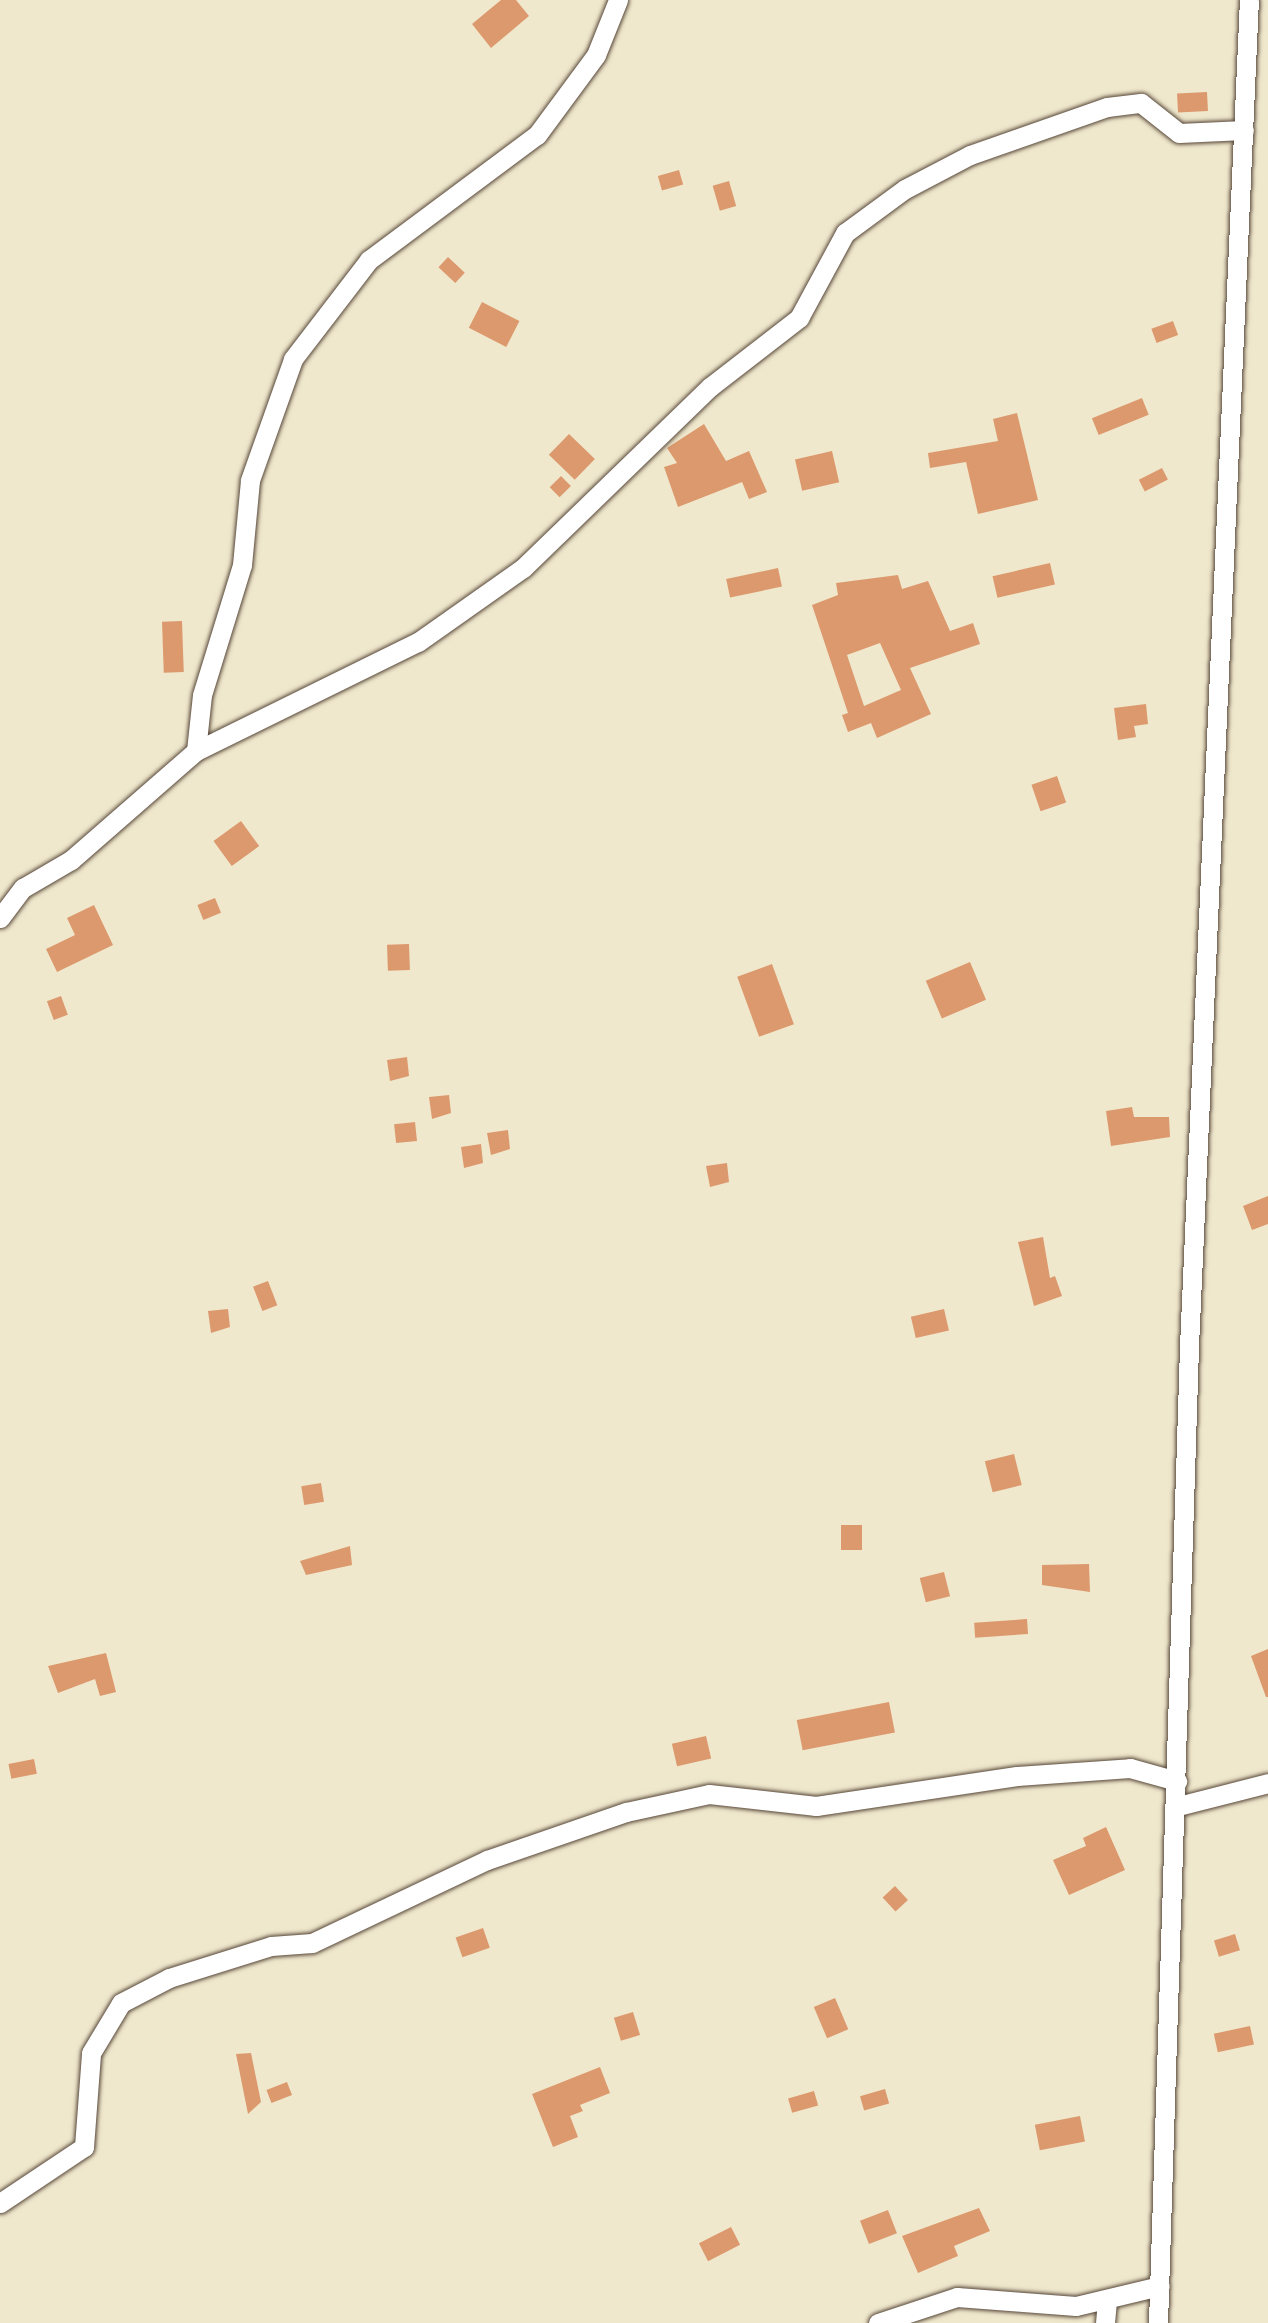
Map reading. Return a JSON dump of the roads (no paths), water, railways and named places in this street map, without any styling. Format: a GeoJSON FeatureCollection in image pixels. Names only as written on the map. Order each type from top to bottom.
{"type":"FeatureCollection","features":[{"type":"Feature","properties":{"kind":"street"},"geometry":{"type":"LineString","coordinates":[[196,751],[202,695],[242,565],[250,480],[293,359],[369,260],[537,135],[596,55],[618,0]]}},
{"type":"Feature","properties":{"kind":"street"},"geometry":{"type":"LineString","coordinates":[[1158,2323],[1178,1806],[1178,1626],[1223,488],[1249,0]]}},
{"type":"Feature","properties":{"kind":"street"},"geometry":{"type":"LineString","coordinates":[[0,918],[23,888],[71,860],[196,751],[418,642],[523,568],[710,387],[799,318],[845,233],[905,189],[971,155],[1107,107],[1141,103],[1179,133],[1244,130]]}},
{"type":"Feature","properties":{"kind":"street"},"geometry":{"type":"LineString","coordinates":[[0,2203],[84,2147],[91,2053],[121,2003],[169,1978],[271,1946],[312,1943],[487,1860],[626,1812],[709,1794],[816,1806],[1017,1776],[1130,1768],[1177,1781]]}},
{"type":"Feature","properties":{"kind":"street"},"geometry":{"type":"LineString","coordinates":[[1178,1806],[1268,1783]]}},
{"type":"Feature","properties":{"kind":"street"},"geometry":{"type":"LineString","coordinates":[[878,2323],[957,2297],[1076,2306],[1107,2301],[1160,2286]]}},
{"type":"Feature","properties":{"kind":"street"},"geometry":{"type":"LineString","coordinates":[[1105,2323],[1107,2301]]}}]}
